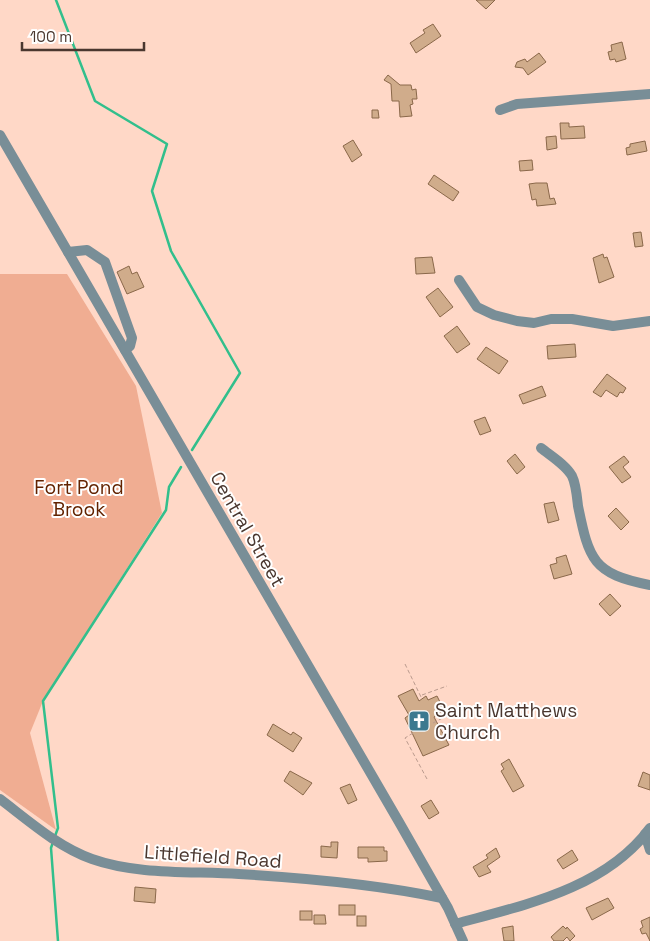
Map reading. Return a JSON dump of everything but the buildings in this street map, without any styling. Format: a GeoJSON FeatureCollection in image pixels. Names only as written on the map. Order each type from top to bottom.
{"type":"FeatureCollection","features":[{"type":"Feature","properties":{"kind":"street"},"geometry":{"type":"LineString","coordinates":[[500,110],[517,104],[650,94]]}},
{"type":"Feature","properties":{"kind":"street","name":"Central Street"},"geometry":{"type":"LineString","coordinates":[[0,135],[442,898],[463,941]]}},
{"type":"Feature","properties":{"kind":"street"},"geometry":{"type":"LineString","coordinates":[[68,252],[86,250],[105,262],[132,338],[130,346],[125,350]]}},
{"type":"Feature","properties":{"kind":"street"},"geometry":{"type":"LineString","coordinates":[[460,280],[477,307],[494,315],[517,321],[534,323],[551,319],[572,319],[613,326],[650,321]]}},
{"type":"Feature","properties":{"kind":"street"},"geometry":{"type":"LineString","coordinates":[[541,448],[564,466],[572,477],[586,543],[598,563],[607,573],[650,584]]}},
{"type":"Feature","properties":{"kind":"street","name":"Littlefield Road"},"geometry":{"type":"LineString","coordinates":[[0,799],[61,844],[92,859],[122,867],[372,886],[442,898]]}},
{"type":"Feature","properties":{"kind":"street"},"geometry":{"type":"LineString","coordinates":[[648,831],[650,850]]}},
{"type":"Feature","properties":{"kind":"street"},"geometry":{"type":"LineString","coordinates":[[456,924],[547,897],[580,883],[612,864],[638,844],[648,831]]}},
{"type":"Feature","properties":{"kind":"path"},"geometry":{"type":"LineString","coordinates":[[405,664],[422,699]]}},
{"type":"Feature","properties":{"kind":"path"},"geometry":{"type":"LineString","coordinates":[[421,696],[447,686]]}},
{"type":"Feature","properties":{"kind":"path"},"geometry":{"type":"LineString","coordinates":[[433,723],[460,709]]}},
{"type":"Feature","properties":{"kind":"path"},"geometry":{"type":"LineString","coordinates":[[413,733],[405,738],[427,779]]}},
{"type":"Feature","properties":{"kind":"green space","name":"Fort Pond Brook"},"geometry":{"type":"Polygon","coordinates":[[[0,274],[67,274],[136,386],[162,513],[43,701],[30,733],[56,830],[0,790],[0,274]]]}},
{"type":"Feature","properties":{"kind":"waterway","name":"Fort Pond Brook"},"geometry":{"type":"LineString","coordinates":[[56,0],[95,101],[167,144],[152,191],[171,251],[240,373],[192,450]]}},
{"type":"Feature","properties":{"kind":"waterway","name":"Fort Pond Brook"},"geometry":{"type":"LineString","coordinates":[[55,836],[58,828],[43,701],[166,510],[169,487],[181,467]]}},
{"type":"Feature","properties":{"kind":"waterway","name":"Fort Pond Brook"},"geometry":{"type":"LineString","coordinates":[[53,842],[51,848],[58,941]]}},
{"type":"Feature","properties":{"kind":"place","name":"Saint Matthews Church"},"geometry":{"type":"Point","coordinates":[419,721]}}]}
